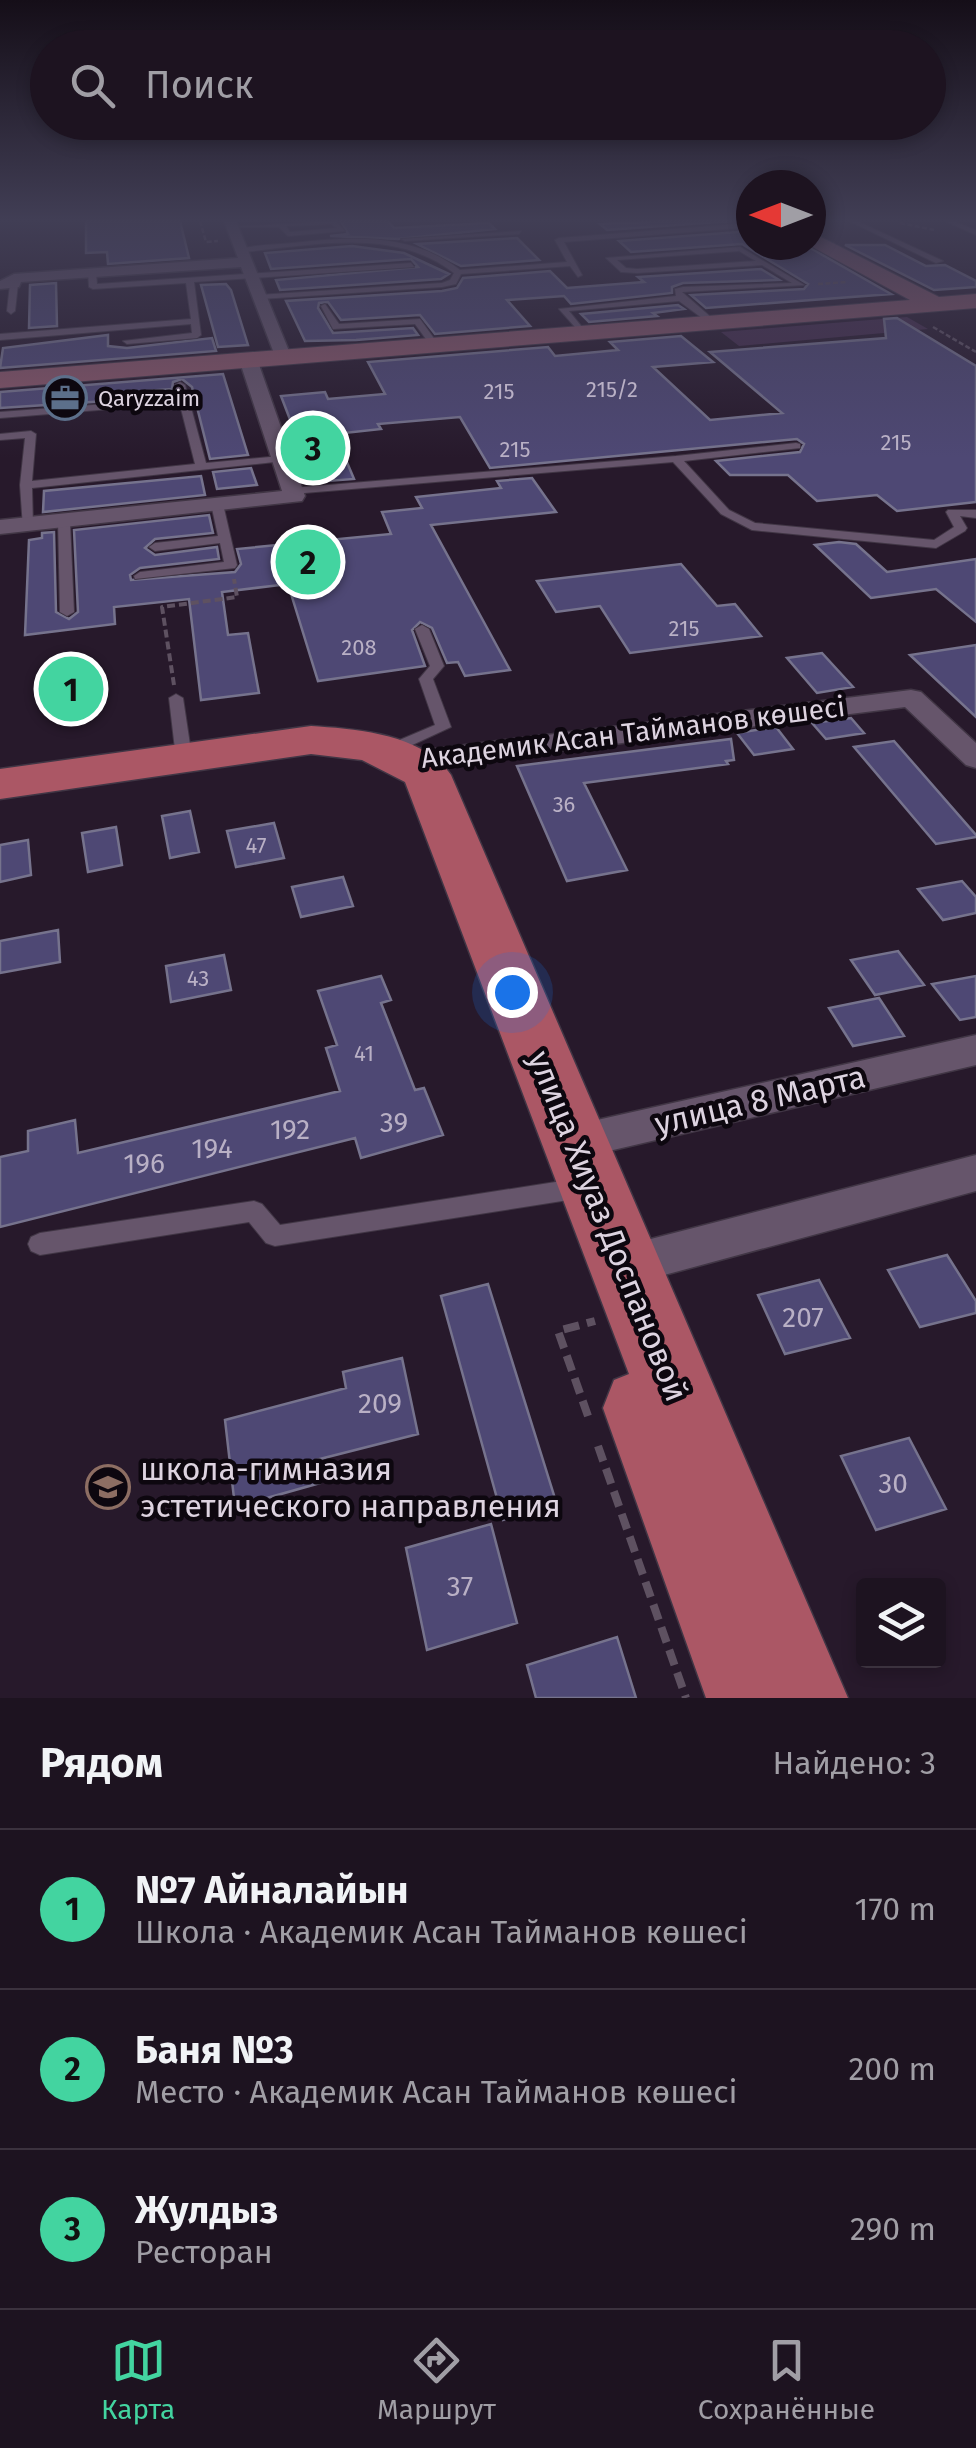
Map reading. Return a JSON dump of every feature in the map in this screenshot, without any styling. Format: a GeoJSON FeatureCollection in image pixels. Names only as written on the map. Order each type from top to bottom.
{"type":"FeatureCollection","features":[{"type":"Feature","properties":{"kind":"main road"},"geometry":{"type":"LineString","coordinates":[[909,300],[932,315],[976,328]]}},
{"type":"Feature","properties":{"kind":"main road"},"geometry":{"type":"LineString","coordinates":[[0,380],[710,321],[932,315],[976,301]]}},
{"type":"Feature","properties":{"kind":"main road","name":"Академик Асан Тайманов көшесі"},"geometry":{"type":"LineString","coordinates":[[0,784],[311,740],[361,743],[394,760]]}},
{"type":"Feature","properties":{"kind":"main road","name":"Академик Асан Тайманов көшесі"},"geometry":{"type":"LineString","coordinates":[[0,800],[314,754],[394,760]]}},
{"type":"Feature","properties":{"kind":"main road","name":"улица Хиуаз Доспановой"},"geometry":{"type":"LineString","coordinates":[[394,760],[427,775],[436,795],[567,1167],[591,1290],[754,1698]]}},
{"type":"Feature","properties":{"kind":"main road","name":"улица Хиуаз Доспановой"},"geometry":{"type":"LineString","coordinates":[[591,1290],[800,1698]]}},
{"type":"Feature","properties":{"kind":"street"},"geometry":{"type":"LineString","coordinates":[[262,300],[283,356]]}},
{"type":"Feature","properties":{"kind":"street"},"geometry":{"type":"LineString","coordinates":[[0,528],[294,496],[248,360]]}},
{"type":"Feature","properties":{"kind":"street","name":"Академик Асан Тайманов көшесі"},"geometry":{"type":"LineString","coordinates":[[394,760],[911,698],[976,759]]}},
{"type":"Feature","properties":{"kind":"street","name":"улица 8 Марта"},"geometry":{"type":"LineString","coordinates":[[567,1167],[976,1050]]}},
{"type":"Feature","properties":{"kind":"street"},"geometry":{"type":"LineString","coordinates":[[591,1290],[976,1173]]}},
{"type":"Feature","properties":{"kind":"lane"},"geometry":{"type":"LineString","coordinates":[[10,300],[12,311]]}},
{"type":"Feature","properties":{"kind":"lane"},"geometry":{"type":"LineString","coordinates":[[126,341],[196,336],[192,300]]}},
{"type":"Feature","properties":{"kind":"lane"},"geometry":{"type":"LineString","coordinates":[[582,332],[564,309],[657,300]]}},
{"type":"Feature","properties":{"kind":"lane"},"geometry":{"type":"LineString","coordinates":[[684,300],[710,321]]}},
{"type":"Feature","properties":{"kind":"lane"},"geometry":{"type":"LineString","coordinates":[[325,306],[336,327],[417,321],[434,344]]}},
{"type":"Feature","properties":{"kind":"lane"},"geometry":{"type":"LineString","coordinates":[[0,337],[194,321]]}},
{"type":"Feature","properties":{"kind":"lane"},"geometry":{"type":"LineString","coordinates":[[124,327],[124,370]]}},
{"type":"Feature","properties":{"kind":"lane"},"geometry":{"type":"LineString","coordinates":[[180,385],[201,467]]}},
{"type":"Feature","properties":{"kind":"lane"},"geometry":{"type":"LineString","coordinates":[[0,415],[119,406]]}},
{"type":"Feature","properties":{"kind":"lane"},"geometry":{"type":"LineString","coordinates":[[0,437],[31,434],[26,525]]}},
{"type":"Feature","properties":{"kind":"lane"},"geometry":{"type":"LineString","coordinates":[[292,491],[796,446]]}},
{"type":"Feature","properties":{"kind":"lane"},"geometry":{"type":"LineString","coordinates":[[26,485],[280,459]]}},
{"type":"Feature","properties":{"kind":"lane"},"geometry":{"type":"LineString","coordinates":[[676,459],[725,512],[752,526],[936,544],[961,528],[952,512],[976,514]]}},
{"type":"Feature","properties":{"kind":"lane"},"geometry":{"type":"LineString","coordinates":[[140,576],[231,565],[217,504]]}},
{"type":"Feature","properties":{"kind":"lane"},"geometry":{"type":"LineString","coordinates":[[64,521],[67,612]]}},
{"type":"Feature","properties":{"kind":"lane"},"geometry":{"type":"LineString","coordinates":[[155,548],[226,539]]}},
{"type":"Feature","properties":{"kind":"lane"},"geometry":{"type":"LineString","coordinates":[[394,760],[443,728],[426,679],[437,666],[422,630]]}},
{"type":"Feature","properties":{"kind":"lane"},"geometry":{"type":"LineString","coordinates":[[176,698],[184,758]]}},
{"type":"Feature","properties":{"kind":"lane"},"geometry":{"type":"LineString","coordinates":[[40,1244],[254,1212],[275,1236],[567,1167]]}},
{"type":"Feature","properties":{"kind":"path"},"geometry":{"type":"LineString","coordinates":[[932,315],[976,352]]}},
{"type":"Feature","properties":{"kind":"path"},"geometry":{"type":"LineString","coordinates":[[176,698],[162,606],[237,597],[231,565]]}},
{"type":"Feature","properties":{"kind":"path"},"geometry":{"type":"LineString","coordinates":[[590,1422],[591,1290]]}},
{"type":"Feature","properties":{"kind":"path"},"geometry":{"type":"LineString","coordinates":[[596,1441],[686,1698]]}},
{"type":"Feature","properties":{"kind":"shaded area"},"geometry":{"type":"Polygon","coordinates":[[[907,317],[928,329],[739,346],[721,332],[907,317]]]}},
{"type":"Feature","properties":{"kind":"building"},"geometry":{"type":"Polygon","coordinates":[[[30,300],[56,300],[57,326],[29,328],[30,300]]]}},
{"type":"Feature","properties":{"kind":"building"},"geometry":{"type":"Polygon","coordinates":[[[205,300],[234,300],[248,345],[218,347],[205,300]]]}},
{"type":"Feature","properties":{"kind":"building"},"geometry":{"type":"Polygon","coordinates":[[[507,300],[530,326],[435,334],[420,315],[341,320],[328,302],[319,303],[318,308],[333,333],[413,328],[418,335],[305,341],[286,301],[507,300]]]}},
{"type":"Feature","properties":{"kind":"building"},"geometry":{"type":"Polygon","coordinates":[[[568,300],[606,300],[571,304],[568,300]]]}},
{"type":"Feature","properties":{"kind":"building"},"geometry":{"type":"Polygon","coordinates":[[[697,300],[809,300],[706,308],[697,300]]]}},
{"type":"Feature","properties":{"kind":"building"},"geometry":{"type":"Polygon","coordinates":[[[678,305],[684,309],[653,313],[657,316],[589,322],[581,314],[678,305]]]}},
{"type":"Feature","properties":{"kind":"building"},"geometry":{"type":"Polygon","coordinates":[[[897,318],[976,366],[976,502],[897,511],[877,495],[817,501],[788,475],[730,475],[716,461],[800,452],[804,444],[797,439],[490,468],[460,417],[378,424],[381,429],[335,434],[354,479],[314,482],[281,396],[325,392],[328,399],[385,394],[368,362],[548,347],[555,356],[618,350],[610,342],[681,336],[713,362],[653,367],[710,420],[782,413],[710,352],[886,338],[884,319],[897,318]]]}},
{"type":"Feature","properties":{"kind":"building"},"geometry":{"type":"Polygon","coordinates":[[[108,335],[108,346],[127,348],[212,338],[216,351],[0,368],[3,348],[108,335]]]}},
{"type":"Feature","properties":{"kind":"building"},"geometry":{"type":"Polygon","coordinates":[[[223,374],[248,455],[210,459],[192,387],[182,379],[173,382],[172,389],[121,393],[122,400],[0,408],[0,392],[223,374]]]}},
{"type":"Feature","properties":{"kind":"building"},"geometry":{"type":"Polygon","coordinates":[[[251,468],[257,485],[217,489],[213,472],[251,468]]]}},
{"type":"Feature","properties":{"kind":"building"},"geometry":{"type":"Polygon","coordinates":[[[201,476],[205,495],[43,512],[44,491],[201,476]]]}},
{"type":"Feature","properties":{"kind":"building"},"geometry":{"type":"Polygon","coordinates":[[[532,478],[556,512],[431,525],[510,670],[465,676],[458,662],[447,663],[432,628],[420,622],[412,630],[425,666],[318,681],[288,584],[222,592],[228,635],[248,633],[259,693],[201,700],[189,599],[114,607],[115,624],[25,635],[29,540],[42,538],[42,533],[54,532],[56,612],[69,619],[78,612],[74,530],[209,515],[213,533],[155,539],[145,548],[155,555],[217,547],[219,559],[140,568],[130,575],[131,580],[235,572],[241,564],[237,549],[391,534],[382,512],[422,508],[416,497],[501,488],[497,481],[532,478]]]}},
{"type":"Feature","properties":{"kind":"building"},"geometry":{"type":"Polygon","coordinates":[[[856,544],[887,572],[976,559],[976,622],[936,589],[871,598],[815,545],[856,544]]]}},
{"type":"Feature","properties":{"kind":"building"},"geometry":{"type":"Polygon","coordinates":[[[681,564],[717,606],[735,604],[761,636],[630,653],[600,606],[556,612],[537,581],[681,564]]]}},
{"type":"Feature","properties":{"kind":"building"},"geometry":{"type":"Polygon","coordinates":[[[976,645],[976,717],[910,655],[976,645]]]}},
{"type":"Feature","properties":{"kind":"building"},"geometry":{"type":"Polygon","coordinates":[[[822,653],[853,687],[817,693],[787,658],[822,653]]]}},
{"type":"Feature","properties":{"kind":"building"},"geometry":{"type":"Polygon","coordinates":[[[851,718],[864,733],[826,739],[812,723],[851,718]]]}},
{"type":"Feature","properties":{"kind":"building"},"geometry":{"type":"Polygon","coordinates":[[[776,727],[793,749],[754,755],[737,733],[776,727]]]}},
{"type":"Feature","properties":{"kind":"building"},"geometry":{"type":"Polygon","coordinates":[[[731,739],[734,760],[726,761],[728,764],[584,783],[627,870],[567,881],[517,766],[731,739]]]}},
{"type":"Feature","properties":{"kind":"building"},"geometry":{"type":"Polygon","coordinates":[[[894,741],[976,837],[936,844],[854,747],[894,741]]]}},
{"type":"Feature","properties":{"kind":"building"},"geometry":{"type":"Polygon","coordinates":[[[190,811],[199,852],[170,858],[162,816],[190,811]]]}},
{"type":"Feature","properties":{"kind":"building"},"geometry":{"type":"Polygon","coordinates":[[[274,823],[284,858],[236,867],[227,831],[274,823]]]}},
{"type":"Feature","properties":{"kind":"building"},"geometry":{"type":"Polygon","coordinates":[[[116,827],[122,865],[88,872],[82,833],[116,827]]]}},
{"type":"Feature","properties":{"kind":"building"},"geometry":{"type":"Polygon","coordinates":[[[28,840],[31,875],[0,882],[0,845],[28,840]]]}},
{"type":"Feature","properties":{"kind":"building"},"geometry":{"type":"Polygon","coordinates":[[[343,877],[353,906],[301,917],[292,887],[343,877]]]}},
{"type":"Feature","properties":{"kind":"building"},"geometry":{"type":"Polygon","coordinates":[[[962,881],[976,897],[976,913],[943,920],[918,889],[962,881]]]}},
{"type":"Feature","properties":{"kind":"building"},"geometry":{"type":"Polygon","coordinates":[[[58,930],[60,962],[0,973],[0,941],[58,930]]]}},
{"type":"Feature","properties":{"kind":"building"},"geometry":{"type":"Polygon","coordinates":[[[898,951],[924,985],[875,995],[851,960],[898,951]]]}},
{"type":"Feature","properties":{"kind":"building"},"geometry":{"type":"Polygon","coordinates":[[[224,955],[231,990],[171,1002],[166,966],[224,955]]]}},
{"type":"Feature","properties":{"kind":"building"},"geometry":{"type":"Polygon","coordinates":[[[381,976],[391,1000],[381,1003],[415,1090],[424,1088],[443,1135],[361,1158],[355,1138],[0,1227],[0,1157],[28,1151],[28,1131],[75,1120],[78,1153],[340,1091],[326,1048],[337,1045],[318,991],[381,976]]]}},
{"type":"Feature","properties":{"kind":"building"},"geometry":{"type":"Polygon","coordinates":[[[976,976],[976,1017],[960,1020],[932,984],[976,976]]]}},
{"type":"Feature","properties":{"kind":"building"},"geometry":{"type":"Polygon","coordinates":[[[879,998],[904,1036],[853,1046],[829,1008],[879,998]]]}},
{"type":"Feature","properties":{"kind":"building"},"geometry":{"type":"Polygon","coordinates":[[[947,1255],[976,1301],[976,1313],[920,1327],[888,1270],[947,1255]]]}},
{"type":"Feature","properties":{"kind":"building"},"geometry":{"type":"Polygon","coordinates":[[[819,1280],[850,1338],[785,1354],[758,1295],[819,1280]]]}},
{"type":"Feature","properties":{"kind":"building"},"geometry":{"type":"Polygon","coordinates":[[[488,1284],[557,1505],[503,1520],[441,1296],[488,1284]]]}},
{"type":"Feature","properties":{"kind":"building"},"geometry":{"type":"Polygon","coordinates":[[[402,1358],[418,1434],[316,1460],[320,1483],[235,1507],[225,1420],[346,1388],[343,1372],[402,1358]]]}},
{"type":"Feature","properties":{"kind":"building"},"geometry":{"type":"Polygon","coordinates":[[[909,1438],[946,1509],[876,1530],[841,1456],[909,1438]]]}},
{"type":"Feature","properties":{"kind":"building"},"geometry":{"type":"Polygon","coordinates":[[[491,1524],[517,1623],[427,1650],[406,1548],[491,1524]]]}},
{"type":"Feature","properties":{"kind":"building"},"geometry":{"type":"Polygon","coordinates":[[[617,1637],[636,1698],[536,1698],[527,1665],[617,1637]]]}},
{"type":"Feature","properties":{"kind":"place","name":"Qaryzzaim"},"geometry":{"type":"Point","coordinates":[65,398]}},
{"type":"Feature","properties":{"kind":"place","name":"Жулдыз"},"geometry":{"type":"Point","coordinates":[313,448]}},
{"type":"Feature","properties":{"kind":"place","name":"Баня №3"},"geometry":{"type":"Point","coordinates":[308,562]}},
{"type":"Feature","properties":{"kind":"place","name":"№7 Айналайын"},"geometry":{"type":"Point","coordinates":[71,689]}},
{"type":"Feature","properties":{"kind":"place","name":"школа-гимназия эстетического направления"},"geometry":{"type":"Point","coordinates":[108,1487]}}]}
